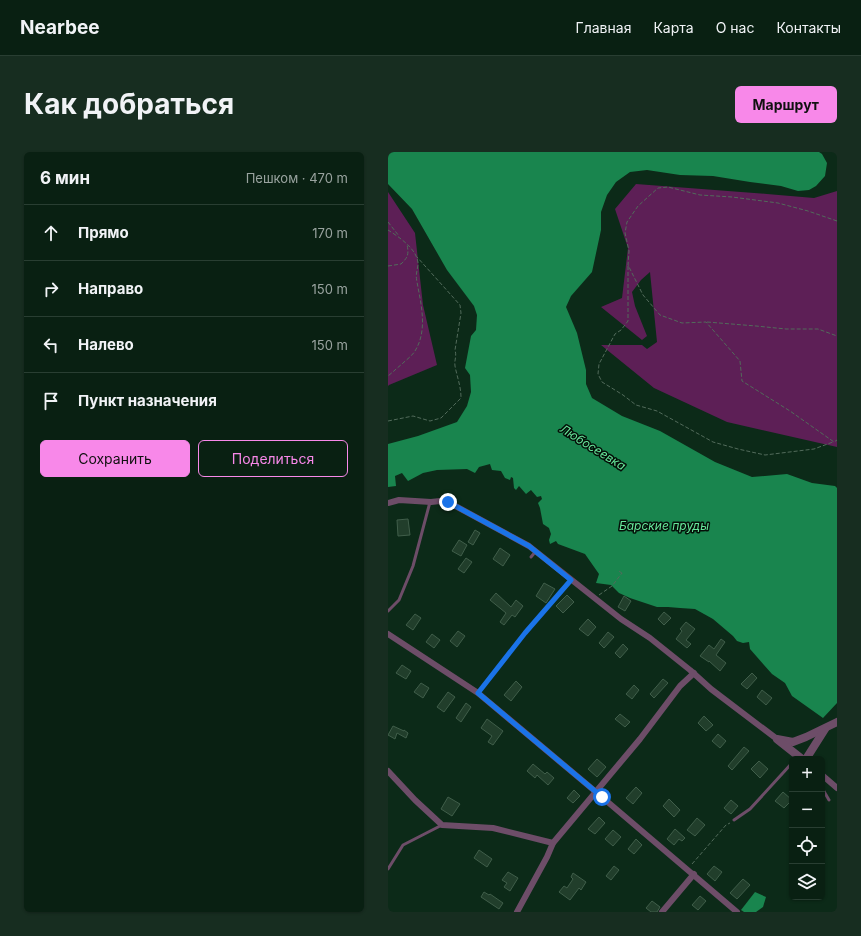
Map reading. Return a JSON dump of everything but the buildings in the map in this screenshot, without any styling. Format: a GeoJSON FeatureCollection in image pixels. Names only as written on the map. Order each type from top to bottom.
{"type":"FeatureCollection","features":[{"type":"Feature","properties":{"kind":"street"},"geometry":{"type":"LineString","coordinates":[[388,503],[399,500],[448,502],[529,546],[621,619],[694,670],[711,689],[798,756]]}},
{"type":"Feature","properties":{"kind":"street"},"geometry":{"type":"LineString","coordinates":[[388,634],[478,693],[694,874],[737,912]]}},
{"type":"Feature","properties":{"kind":"street"},"geometry":{"type":"LineString","coordinates":[[517,912],[553,843],[640,740],[680,686],[694,670]]}},
{"type":"Feature","properties":{"kind":"street"},"geometry":{"type":"LineString","coordinates":[[777,740],[793,742],[825,729],[837,722]]}},
{"type":"Feature","properties":{"kind":"street"},"geometry":{"type":"LineString","coordinates":[[802,756],[825,729]]}},
{"type":"Feature","properties":{"kind":"street"},"geometry":{"type":"LineString","coordinates":[[791,750],[793,742]]}},
{"type":"Feature","properties":{"kind":"street"},"geometry":{"type":"LineString","coordinates":[[388,771],[415,800],[442,825],[493,828],[553,843]]}},
{"type":"Feature","properties":{"kind":"street"},"geometry":{"type":"LineString","coordinates":[[825,778],[837,788]]}},
{"type":"Feature","properties":{"kind":"street"},"geometry":{"type":"LineString","coordinates":[[662,912],[694,874]]}},
{"type":"Feature","properties":{"kind":"lane"},"geometry":{"type":"LineString","coordinates":[[388,611],[399,600],[413,566],[430,502]]}},
{"type":"Feature","properties":{"kind":"lane"},"geometry":{"type":"LineString","coordinates":[[531,557],[536,551]]}},
{"type":"Feature","properties":{"kind":"lane"},"geometry":{"type":"LineString","coordinates":[[478,693],[525,633],[571,580]]}},
{"type":"Feature","properties":{"kind":"lane"},"geometry":{"type":"LineString","coordinates":[[734,820],[750,809],[789,766]]}},
{"type":"Feature","properties":{"kind":"lane"},"geometry":{"type":"LineString","coordinates":[[824,792],[829,800]]}},
{"type":"Feature","properties":{"kind":"lane"},"geometry":{"type":"LineString","coordinates":[[388,869],[403,845],[442,825]]}},
{"type":"Feature","properties":{"kind":"path"},"geometry":{"type":"LineString","coordinates":[[837,221],[778,203],[732,197],[700,195],[668,187],[658,188],[638,206],[627,222],[625,233],[629,252],[628,321],[621,330],[615,334],[599,364],[598,374],[602,382],[623,394],[636,404],[657,411],[713,442],[738,449],[765,455],[814,448],[837,440]]}},
{"type":"Feature","properties":{"kind":"path"},"geometry":{"type":"LineString","coordinates":[[388,222],[399,237]]}},
{"type":"Feature","properties":{"kind":"path"},"geometry":{"type":"LineString","coordinates":[[388,230],[407,244],[460,305],[461,313],[454,363],[461,391],[461,398],[441,418],[430,421],[413,416],[388,420]]}},
{"type":"Feature","properties":{"kind":"path"},"geometry":{"type":"LineString","coordinates":[[388,266],[401,264],[407,257],[407,244]]}},
{"type":"Feature","properties":{"kind":"path"},"geometry":{"type":"LineString","coordinates":[[388,376],[415,352],[420,340],[422,327],[422,305],[416,275],[418,265],[417,257]]}},
{"type":"Feature","properties":{"kind":"path"},"geometry":{"type":"LineString","coordinates":[[628,266],[643,295],[660,315],[682,323],[706,322],[786,329],[818,329],[837,336]]}},
{"type":"Feature","properties":{"kind":"path"},"geometry":{"type":"LineString","coordinates":[[706,322],[740,361],[742,381],[790,411],[834,442]]}},
{"type":"Feature","properties":{"kind":"path"},"geometry":{"type":"LineString","coordinates":[[595,599],[612,586],[622,574],[619,571]]}},
{"type":"Feature","properties":{"kind":"path"},"geometry":{"type":"LineString","coordinates":[[688,869],[726,826],[734,820]]}},
{"type":"Feature","properties":{"kind":"shaded area"},"geometry":{"type":"Polygon","coordinates":[[[636,184],[814,198],[837,191],[837,447],[727,422],[654,388],[601,345],[642,345],[647,349],[657,342],[650,272],[641,280],[632,292],[635,306],[647,336],[642,340],[601,307],[622,298],[628,248],[615,209],[636,184]]]}},
{"type":"Feature","properties":{"kind":"shaded area"},"geometry":{"type":"Polygon","coordinates":[[[388,192],[415,233],[423,305],[437,365],[388,386],[388,192]]]}},
{"type":"Feature","properties":{"kind":"water","name":"Барские пруды"},"geometry":{"type":"Polygon","coordinates":[[[388,152],[819,152],[822,154],[827,163],[825,176],[816,186],[809,190],[798,191],[781,186],[713,176],[680,175],[647,170],[630,172],[616,182],[607,195],[601,212],[601,230],[592,272],[571,296],[566,307],[577,333],[586,370],[586,384],[592,398],[622,416],[660,431],[715,462],[752,477],[787,474],[812,483],[835,486],[837,488],[837,703],[823,718],[792,696],[785,683],[772,674],[750,649],[749,642],[743,643],[737,641],[713,619],[695,609],[657,607],[619,593],[611,585],[596,583],[599,574],[585,554],[558,544],[556,541],[550,544],[549,540],[551,534],[549,528],[543,524],[538,503],[542,499],[541,496],[537,497],[531,490],[526,494],[519,486],[516,490],[514,488],[513,478],[511,477],[510,480],[505,478],[501,471],[492,470],[490,464],[479,467],[475,473],[467,469],[437,470],[423,473],[408,481],[402,473],[395,476],[396,486],[388,487],[388,444],[418,436],[457,422],[467,406],[471,392],[470,375],[465,368],[471,336],[476,330],[477,315],[474,306],[447,270],[412,209],[388,184],[388,152]]]}},
{"type":"Feature","properties":{"kind":"water"},"geometry":{"type":"Polygon","coordinates":[[[755,892],[766,897],[763,907],[756,912],[744,912],[741,910],[755,892]]]}},
{"type":"Feature","properties":{"kind":"route"},"geometry":{"type":"LineString","coordinates":[[448,502],[529,546],[571,580],[525,633],[478,693],[602,797]]}},
{"type":"Feature","properties":{"kind":"water label","name":"Любосеевка"},"geometry":{"type":"Point","coordinates":[593,447]}}]}
